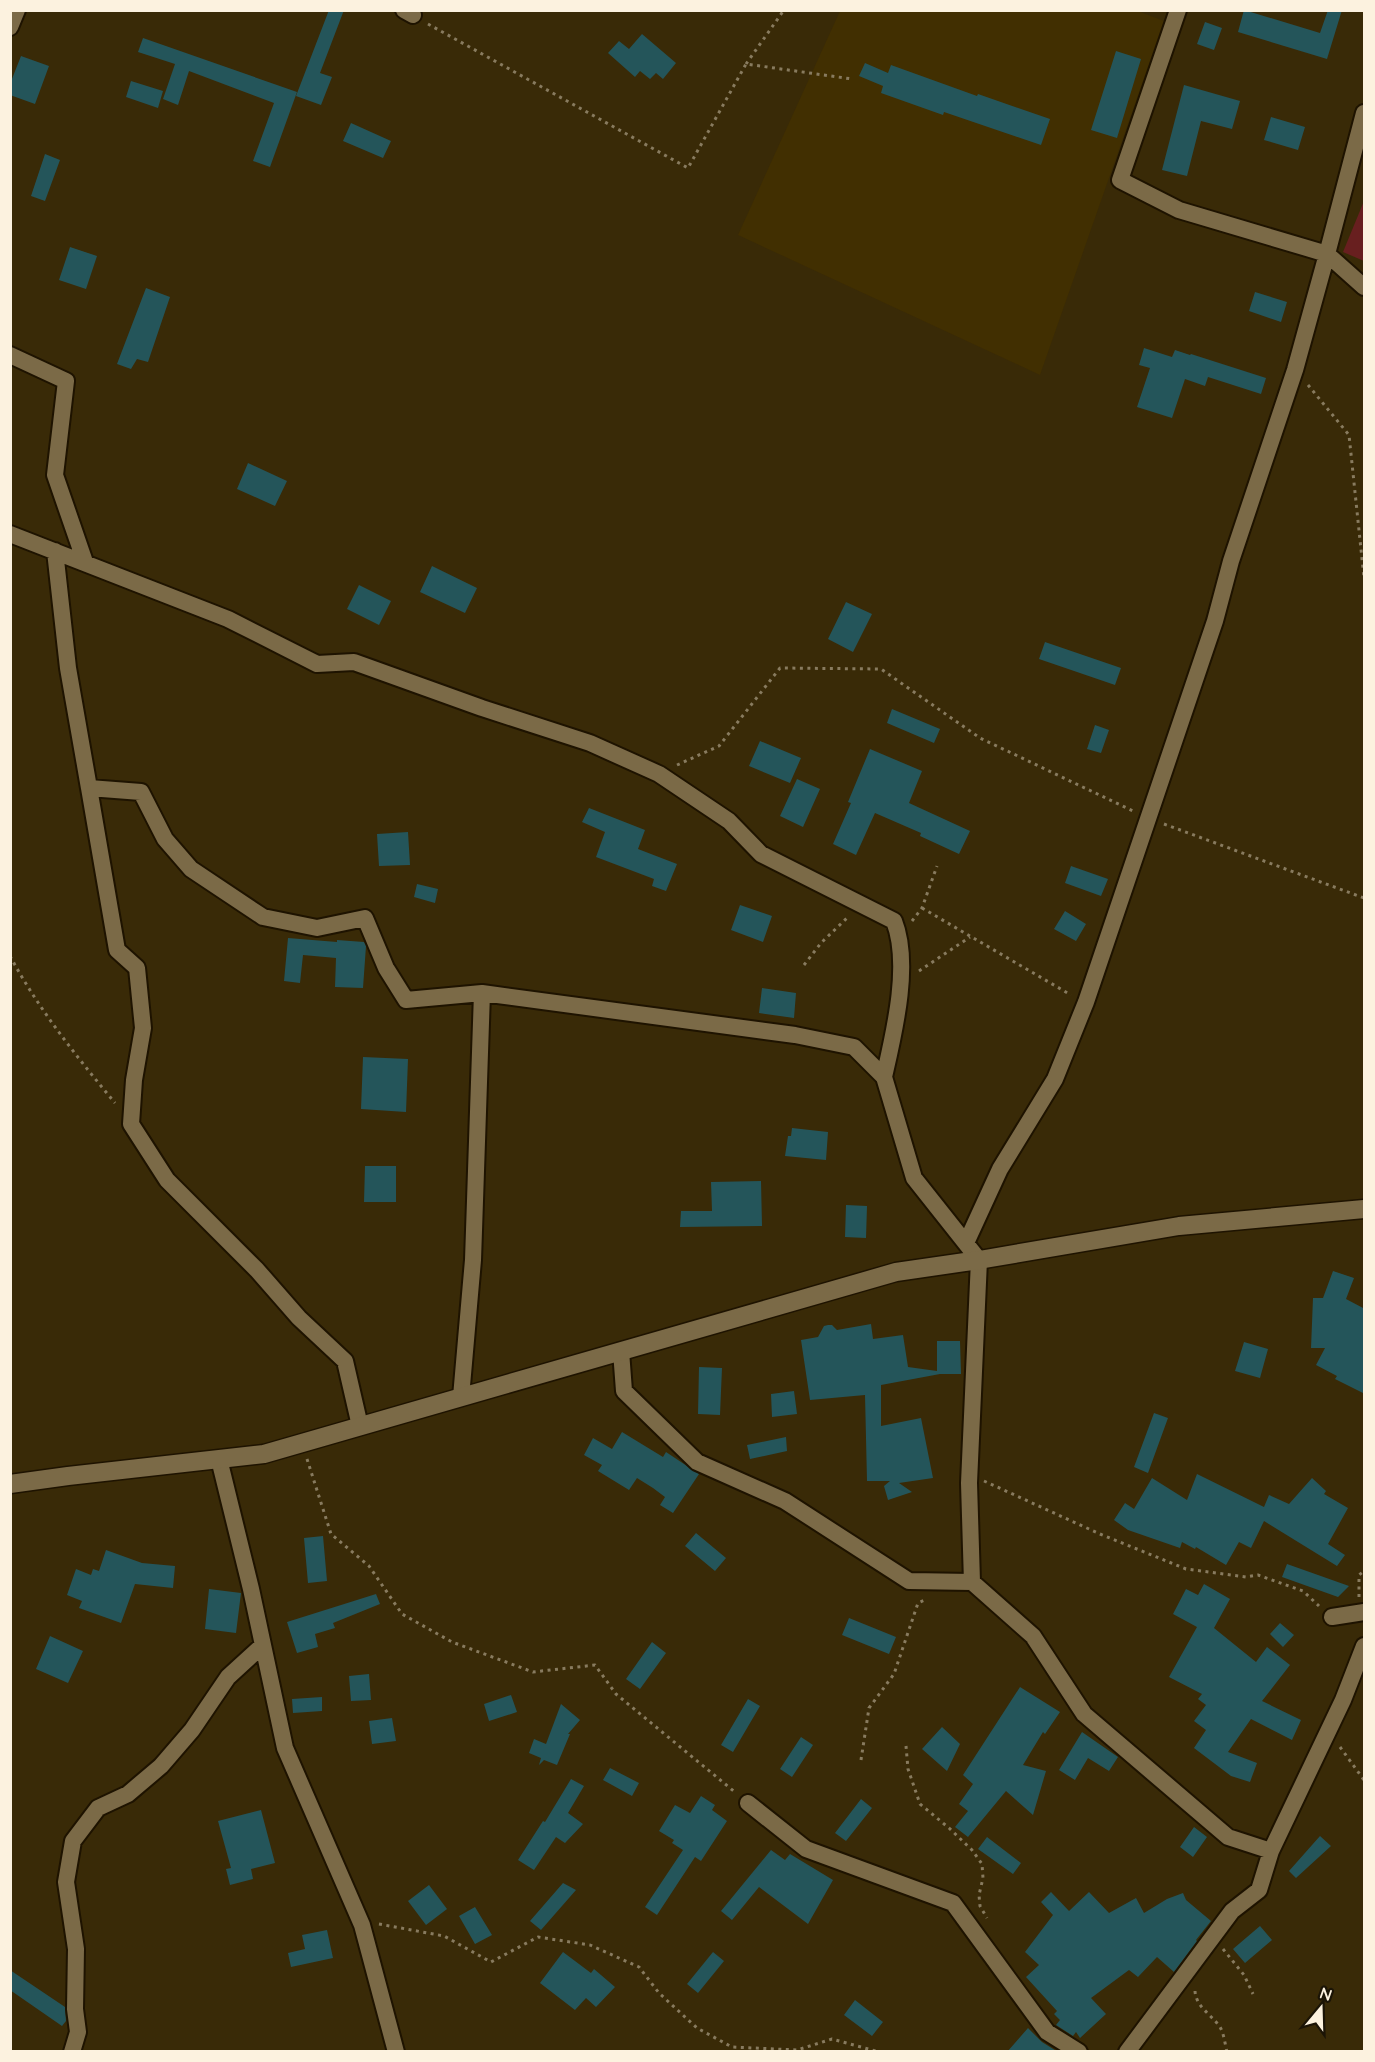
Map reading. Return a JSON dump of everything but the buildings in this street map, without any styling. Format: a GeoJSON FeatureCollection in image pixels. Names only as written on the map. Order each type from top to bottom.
{"type":"FeatureCollection","features":[{"type":"Feature","properties":{"kind":"main road"},"geometry":{"type":"LineString","coordinates":[[10,1484],[264,1454],[896,1272],[1179,1226],[1365,1209]]}},
{"type":"Feature","properties":{"kind":"street"},"geometry":{"type":"LineString","coordinates":[[10,27],[17,10]]}},
{"type":"Feature","properties":{"kind":"street"},"geometry":{"type":"LineString","coordinates":[[1178,10],[1120,180],[1179,210],[1327,254],[1365,286]]}},
{"type":"Feature","properties":{"kind":"street"},"geometry":{"type":"LineString","coordinates":[[966,1244],[1000,1169],[1055,1079],[1086,1002],[1150,819],[1215,621],[1231,561],[1295,370],[1365,113]]}},
{"type":"Feature","properties":{"kind":"street"},"geometry":{"type":"LineString","coordinates":[[10,355],[66,381],[55,475],[85,562]]}},
{"type":"Feature","properties":{"kind":"street"},"geometry":{"type":"LineString","coordinates":[[10,534],[228,619],[317,664],[354,662],[482,708],[590,743],[659,774],[729,821],[761,854],[894,921],[900,936],[899,984],[896,1024],[884,1077]]}},
{"type":"Feature","properties":{"kind":"street"},"geometry":{"type":"LineString","coordinates":[[55,550],[68,668],[117,950],[137,968],[143,1028],[134,1080],[131,1124],[167,1180],[257,1270],[299,1318],[345,1361],[360,1426]]}},
{"type":"Feature","properties":{"kind":"street"},"geometry":{"type":"LineString","coordinates":[[89,788],[141,792],[165,839],[190,868],[263,917],[317,928],[365,918],[386,968],[406,1000],[482,993],[783,1033],[854,1047],[884,1077],[914,1178],[979,1260],[969,1474],[972,1582]]}},
{"type":"Feature","properties":{"kind":"street"},"geometry":{"type":"LineString","coordinates":[[461,1397],[473,1260],[482,993]]}},
{"type":"Feature","properties":{"kind":"street"},"geometry":{"type":"LineString","coordinates":[[621,1351],[624,1391],[697,1462],[785,1501],[909,1581],[972,1582],[1033,1636],[1084,1714],[1228,1837],[1270,1851]]}},
{"type":"Feature","properties":{"kind":"street"},"geometry":{"type":"LineString","coordinates":[[219,1459],[285,1748],[360,1921],[396,2052]]}},
{"type":"Feature","properties":{"kind":"street"},"geometry":{"type":"LineString","coordinates":[[1332,1617],[1362,1611]]}},
{"type":"Feature","properties":{"kind":"street"},"geometry":{"type":"LineString","coordinates":[[72,2052],[78,2032],[75,2009],[76,1949],[66,1882],[73,1841],[98,1808],[128,1794],[161,1766],[192,1730],[228,1677],[263,1645]]}},
{"type":"Feature","properties":{"kind":"street"},"geometry":{"type":"LineString","coordinates":[[1127,2052],[1232,1911],[1259,1890],[1270,1851],[1330,1727],[1365,1646]]}},
{"type":"Feature","properties":{"kind":"street"},"geometry":{"type":"LineString","coordinates":[[748,1803],[806,1849],[953,1903],[1047,2032],[1079,2052]]}},
{"type":"Feature","properties":{"kind":"path"},"geometry":{"type":"LineString","coordinates":[[409,13],[688,168],[746,64],[784,10]]}},
{"type":"Feature","properties":{"kind":"path"},"geometry":{"type":"LineString","coordinates":[[746,64],[852,78]]}},
{"type":"Feature","properties":{"kind":"path"},"geometry":{"type":"LineString","coordinates":[[1295,370],[1349,435],[1365,578]]}},
{"type":"Feature","properties":{"kind":"path"},"geometry":{"type":"LineString","coordinates":[[659,774],[719,746],[780,668],[881,669],[980,738],[1150,819],[1365,898]]}},
{"type":"Feature","properties":{"kind":"path"},"geometry":{"type":"LineString","coordinates":[[900,936],[922,908],[937,866]]}},
{"type":"Feature","properties":{"kind":"path"},"geometry":{"type":"LineString","coordinates":[[922,908],[1052,985],[1086,1002]]}},
{"type":"Feature","properties":{"kind":"path"},"geometry":{"type":"LineString","coordinates":[[804,965],[821,943],[854,912]]}},
{"type":"Feature","properties":{"kind":"path"},"geometry":{"type":"LineString","coordinates":[[899,984],[970,937]]}},
{"type":"Feature","properties":{"kind":"path"},"geometry":{"type":"LineString","coordinates":[[10,957],[23,980],[69,1046],[131,1124]]}},
{"type":"Feature","properties":{"kind":"path"},"geometry":{"type":"LineString","coordinates":[[301,1443],[331,1534],[369,1566],[402,1614],[452,1642],[532,1672],[595,1665],[616,1694],[748,1803]]}},
{"type":"Feature","properties":{"kind":"path"},"geometry":{"type":"LineString","coordinates":[[969,1474],[1100,1534],[1186,1569],[1246,1577],[1258,1575],[1303,1591],[1332,1617]]}},
{"type":"Feature","properties":{"kind":"path"},"geometry":{"type":"LineString","coordinates":[[1362,1611],[1359,1575],[1365,1571]]}},
{"type":"Feature","properties":{"kind":"path"},"geometry":{"type":"LineString","coordinates":[[861,1760],[869,1708],[894,1674],[918,1603],[929,1599]]}},
{"type":"Feature","properties":{"kind":"path"},"geometry":{"type":"LineString","coordinates":[[1330,1727],[1338,1745],[1365,1780]]}},
{"type":"Feature","properties":{"kind":"path"},"geometry":{"type":"LineString","coordinates":[[906,1746],[908,1769],[920,1804],[972,1850],[982,1864],[980,1906],[988,1919],[984,1946]]}},
{"type":"Feature","properties":{"kind":"path"},"geometry":{"type":"LineString","coordinates":[[360,1921],[444,1936],[491,1962],[538,1937],[590,1945],[639,1967],[659,1993],[698,2028],[732,2046],[797,2050],[832,2039],[879,2052]]}},
{"type":"Feature","properties":{"kind":"path"},"geometry":{"type":"LineString","coordinates":[[1215,1934],[1222,1948],[1244,1975],[1253,1994]]}},
{"type":"Feature","properties":{"kind":"path"},"geometry":{"type":"LineString","coordinates":[[1192,1965],[1195,1997],[1201,2008],[1209,2014],[1222,2031],[1227,2052]]}},
{"type":"Feature","properties":{"kind":"shaded area"},"geometry":{"type":"Polygon","coordinates":[[[1135,10],[1164,21],[1040,375],[738,235],[840,11],[1135,10]]]}},
{"type":"Feature","properties":{"kind":"shaded area"},"geometry":{"type":"Polygon","coordinates":[[[1364,201],[1364,261],[1343,252],[1364,201]]]}}]}
